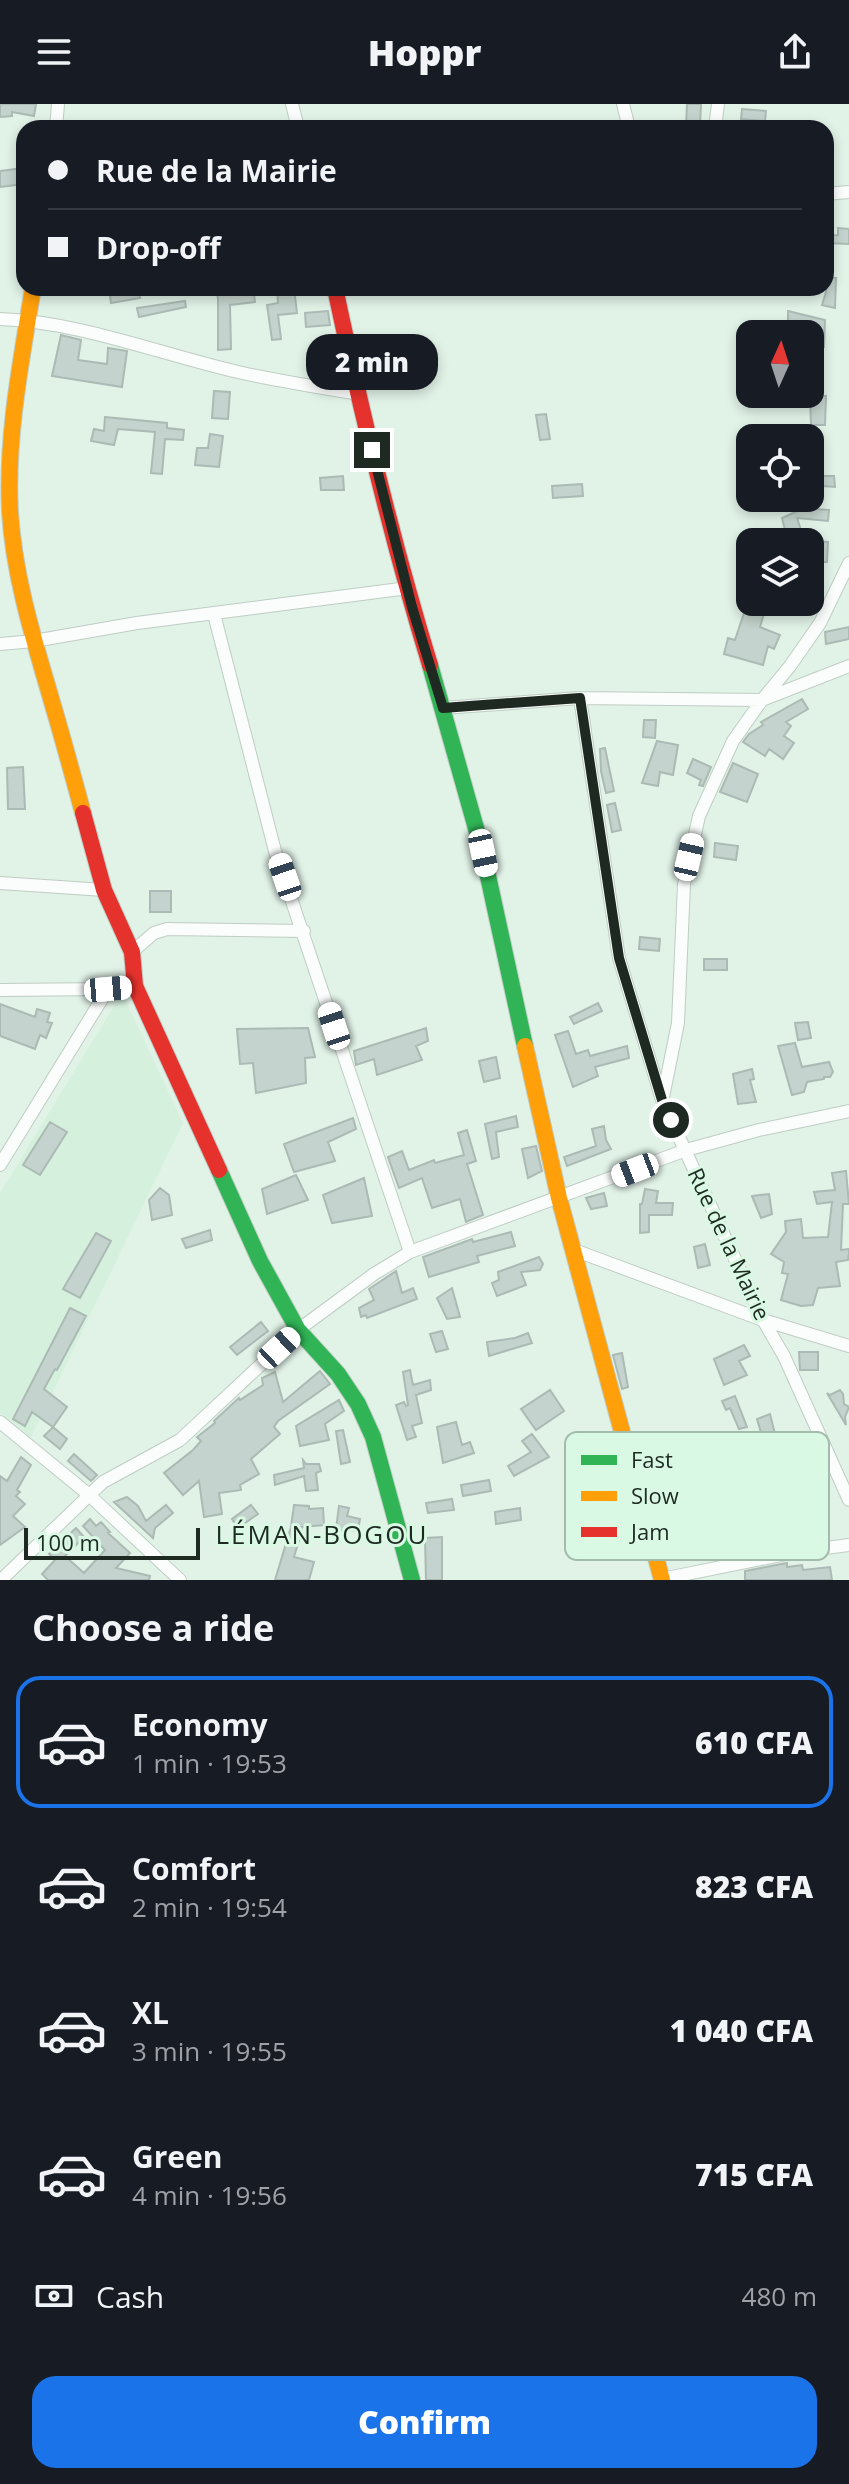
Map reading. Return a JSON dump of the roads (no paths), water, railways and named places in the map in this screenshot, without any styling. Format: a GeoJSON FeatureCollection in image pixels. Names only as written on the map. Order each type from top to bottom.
{"type":"FeatureCollection","features":[{"type":"Feature","properties":{"kind":"street"},"geometry":{"type":"LineString","coordinates":[[32,296],[17,385],[10,459],[10,512],[16,565],[34,641],[104,890],[132,952],[135,986],[260,1261],[298,1330],[338,1374],[358,1404],[373,1437],[412,1580]]}},
{"type":"Feature","properties":{"kind":"street"},"geometry":{"type":"LineString","coordinates":[[337,296],[358,394],[408,588],[483,853],[559,1198],[621,1432]]}},
{"type":"Feature","properties":{"kind":"street"},"geometry":{"type":"LineString","coordinates":[[0,319],[27,320],[123,341],[239,372],[358,394]]}},
{"type":"Feature","properties":{"kind":"street"},"geometry":{"type":"LineString","coordinates":[[662,1100],[678,1023],[684,884],[699,816],[733,741],[820,623],[849,563]]}},
{"type":"Feature","properties":{"kind":"street"},"geometry":{"type":"LineString","coordinates":[[0,644],[408,588]]}},
{"type":"Feature","properties":{"kind":"street"},"geometry":{"type":"LineString","coordinates":[[214,614],[275,851],[410,1252]]}},
{"type":"Feature","properties":{"kind":"street"},"geometry":{"type":"LineString","coordinates":[[443,708],[580,698],[762,700],[849,666]]}},
{"type":"Feature","properties":{"kind":"street","name":"Rue de la Mairie"},"geometry":{"type":"LineString","coordinates":[[580,698],[619,958],[662,1100],[818,1432]]}},
{"type":"Feature","properties":{"kind":"street"},"geometry":{"type":"LineString","coordinates":[[0,883],[104,890]]}},
{"type":"Feature","properties":{"kind":"street"},"geometry":{"type":"LineString","coordinates":[[132,952],[154,933],[167,929],[304,931]]}},
{"type":"Feature","properties":{"kind":"street"},"geometry":{"type":"LineString","coordinates":[[0,990],[135,986]]}},
{"type":"Feature","properties":{"kind":"street"},"geometry":{"type":"LineString","coordinates":[[0,1165],[108,989]]}},
{"type":"Feature","properties":{"kind":"street"},"geometry":{"type":"LineString","coordinates":[[1,1580],[88,1494],[103,1482],[180,1440],[298,1330],[374,1274],[410,1252],[686,1150],[759,1130],[849,1111]]}},
{"type":"Feature","properties":{"kind":"street"},"geometry":{"type":"LineString","coordinates":[[574,1250],[763,1320],[849,1346]]}},
{"type":"Feature","properties":{"kind":"street"},"geometry":{"type":"LineString","coordinates":[[0,1422],[88,1494],[180,1580]]}},
{"type":"Feature","properties":{"kind":"street","name":"Rue de la Mairie"},"geometry":{"type":"LineString","coordinates":[[829,1456],[849,1500]]}},
{"type":"Feature","properties":{"kind":"street"},"geometry":{"type":"LineString","coordinates":[[829,1548],[849,1545]]}},
{"type":"Feature","properties":{"kind":"street"},"geometry":{"type":"LineString","coordinates":[[655,1560],[660,1580],[757,1560]]}},
{"type":"Feature","properties":{"kind":"district","name":"LÉMAN-BOGOU"},"geometry":{"type":"Point","coordinates":[322,1535]}}]}
